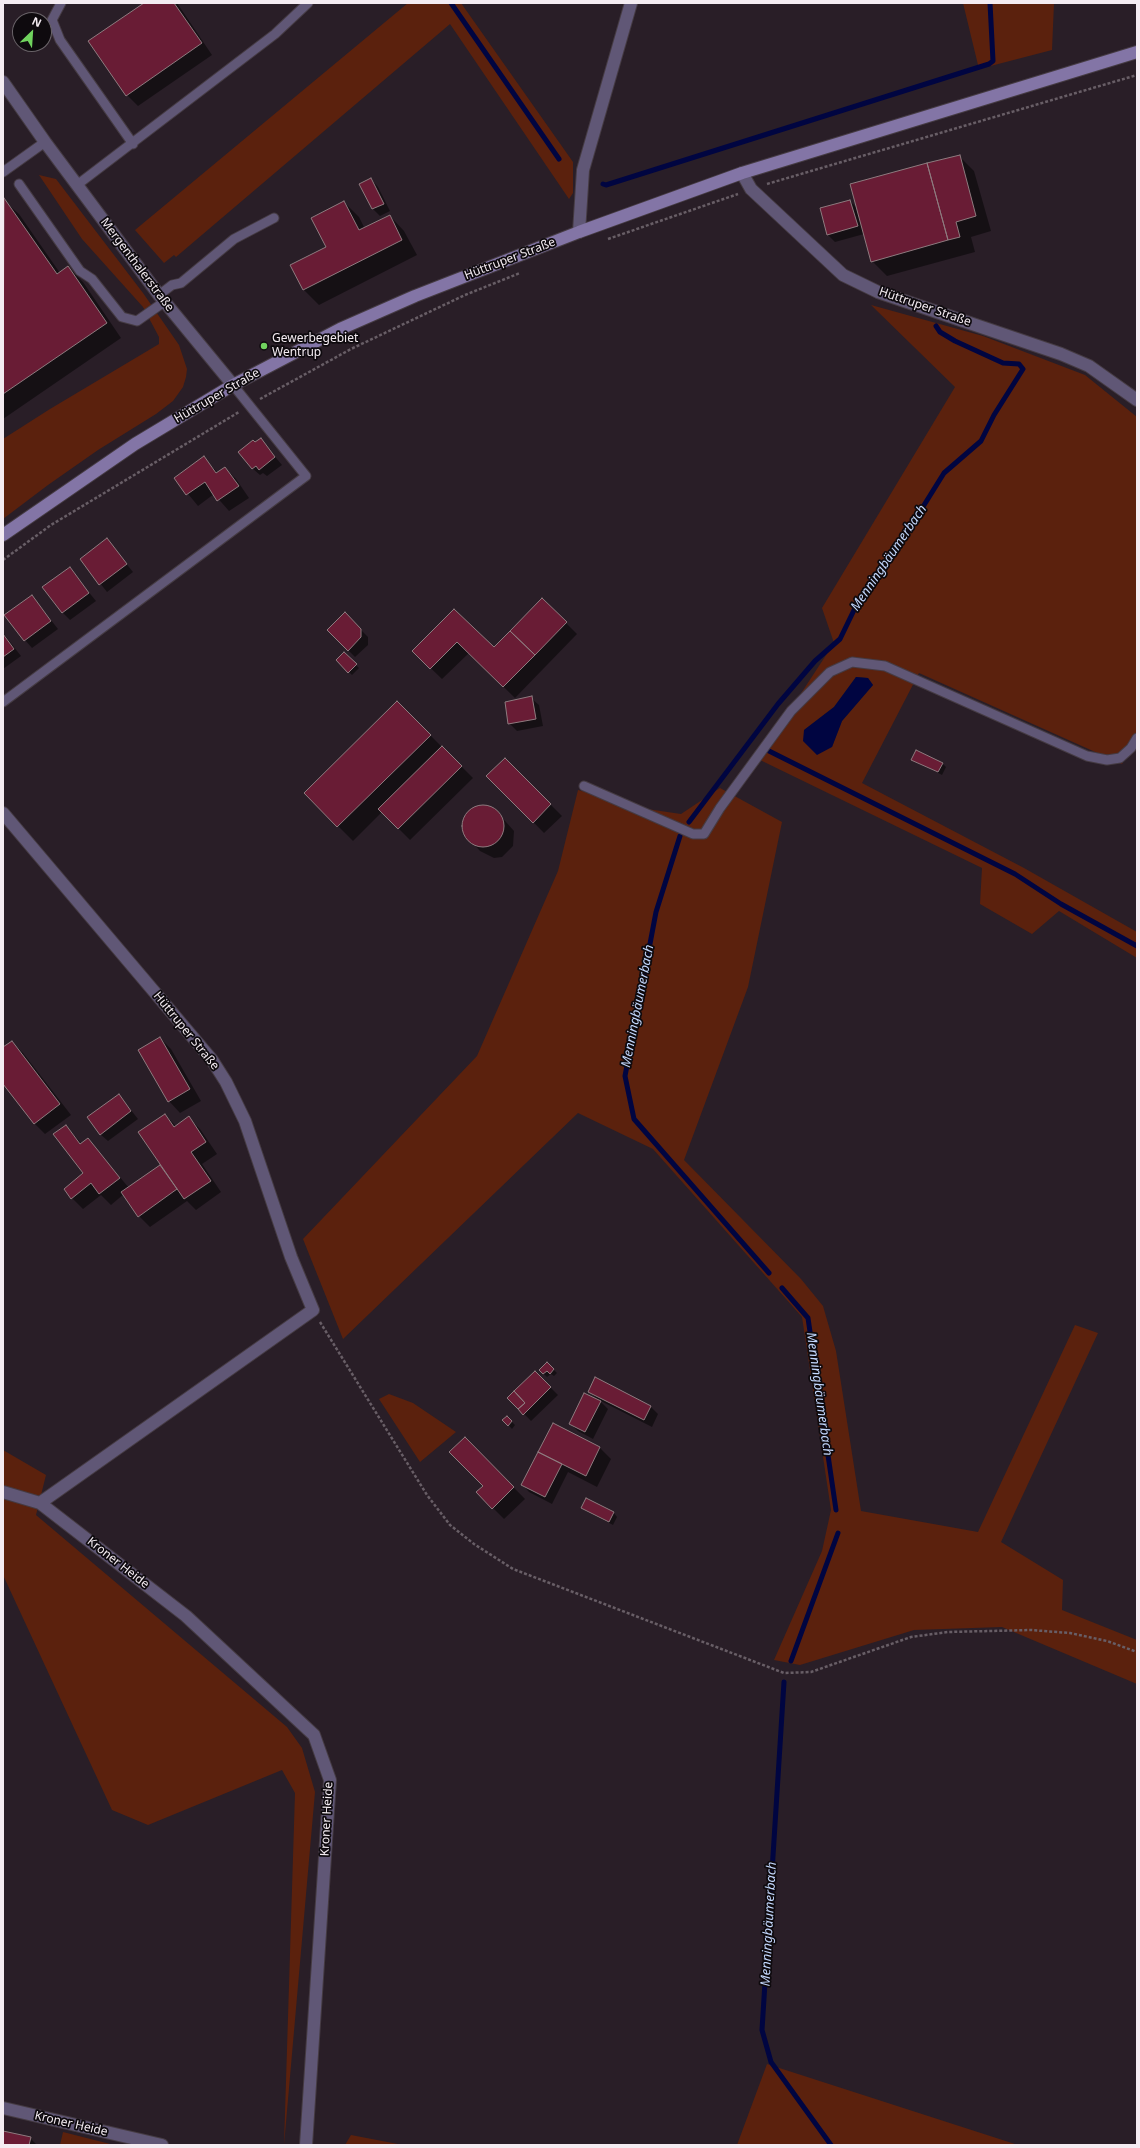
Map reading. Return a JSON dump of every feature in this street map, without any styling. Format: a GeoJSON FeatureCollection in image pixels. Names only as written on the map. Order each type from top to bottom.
{"type":"FeatureCollection","features":[{"type":"Feature","properties":{"kind":"main road","name":"Hüttruper Straße"},"geometry":{"type":"LineString","coordinates":[[3,534],[135,444],[232,385],[340,329],[395,305],[579,232],[742,173],[1137,52]]}},
{"type":"Feature","properties":{"kind":"street"},"geometry":{"type":"LineString","coordinates":[[579,232],[583,170],[631,3]]}},
{"type":"Feature","properties":{"kind":"street","name":"Mergenthalerstraße"},"geometry":{"type":"LineString","coordinates":[[3,82],[45,142],[162,299],[232,385]]}},
{"type":"Feature","properties":{"kind":"street","name":"Hüttruper Straße"},"geometry":{"type":"LineString","coordinates":[[742,173],[751,189],[843,275],[878,292],[1061,354],[1088,366],[1137,400]]}},
{"type":"Feature","properties":{"kind":"street","name":"Hüttruper Straße"},"geometry":{"type":"LineString","coordinates":[[3,813],[212,1060],[226,1082],[245,1121],[291,1257],[313,1310]]}},
{"type":"Feature","properties":{"kind":"street"},"geometry":{"type":"LineString","coordinates":[[40,1503],[313,1310]]}},
{"type":"Feature","properties":{"kind":"street","name":"Kroner Heide"},"geometry":{"type":"LineString","coordinates":[[3,1492],[40,1503],[186,1616],[314,1735],[330,1780],[306,2145]]}},
{"type":"Feature","properties":{"kind":"street","name":"Kroner Heide"},"geometry":{"type":"LineString","coordinates":[[3,2108],[162,2145]]}},
{"type":"Feature","properties":{"kind":"lane"},"geometry":{"type":"LineString","coordinates":[[61,3],[52,20],[60,40],[133,144]]}},
{"type":"Feature","properties":{"kind":"lane"},"geometry":{"type":"LineString","coordinates":[[77,185],[133,144],[275,34],[308,3]]}},
{"type":"Feature","properties":{"kind":"lane"},"geometry":{"type":"LineString","coordinates":[[3,172],[45,142]]}},
{"type":"Feature","properties":{"kind":"lane"},"geometry":{"type":"LineString","coordinates":[[19,184],[80,271],[92,279],[122,317],[137,320],[162,299],[172,285],[181,283],[234,239],[274,218]]}},
{"type":"Feature","properties":{"kind":"lane"},"geometry":{"type":"LineString","coordinates":[[3,702],[306,476],[232,385]]}},
{"type":"Feature","properties":{"kind":"lane"},"geometry":{"type":"LineString","coordinates":[[584,786],[693,834],[704,834],[720,808],[791,711],[830,672],[852,662],[885,666],[1087,756],[1107,760],[1120,758],[1131,748],[1137,738]]}},
{"type":"Feature","properties":{"kind":"path"},"geometry":{"type":"LineString","coordinates":[[604,240],[751,189],[1137,75]]}},
{"type":"Feature","properties":{"kind":"path"},"geometry":{"type":"LineString","coordinates":[[3,560],[51,525],[249,406],[351,349],[465,295],[523,271]]}},
{"type":"Feature","properties":{"kind":"path"},"geometry":{"type":"LineString","coordinates":[[313,1310],[427,1495],[450,1525],[474,1544],[513,1569],[784,1673],[811,1672],[911,1637],[948,1632],[1031,1630],[1070,1633],[1107,1641],[1137,1652]]}},
{"type":"Feature","properties":{"kind":"shaded area"},"geometry":{"type":"Polygon","coordinates":[[[408,3],[461,3],[573,162],[573,193],[569,199],[450,24],[176,257],[174,255],[164,263],[135,230],[408,3]]]}},
{"type":"Feature","properties":{"kind":"shaded area"},"geometry":{"type":"Polygon","coordinates":[[[963,3],[1054,3],[1052,50],[979,69],[963,3]]]}},
{"type":"Feature","properties":{"kind":"shaded area"},"geometry":{"type":"Polygon","coordinates":[[[39,175],[56,179],[143,293],[179,345],[187,369],[183,387],[173,401],[156,414],[98,450],[3,519],[3,439],[159,344],[159,337],[143,307],[82,239],[39,175]]]}},
{"type":"Feature","properties":{"kind":"shaded area"},"geometry":{"type":"Polygon","coordinates":[[[871,305],[983,336],[1085,375],[1137,417],[1137,738],[1122,764],[919,673],[862,783],[1024,868],[1137,932],[1137,958],[1059,911],[1032,934],[980,904],[982,868],[758,759],[834,643],[822,608],[955,387],[871,305]],[[856,677],[834,707],[804,730],[832,747],[842,721],[873,685],[868,678],[856,677]]]}},
{"type":"Feature","properties":{"kind":"shaded area"},"geometry":{"type":"Polygon","coordinates":[[[856,677],[868,678],[873,685],[842,721],[832,747],[817,755],[803,741],[804,730],[834,707],[856,677]]]}},
{"type":"Feature","properties":{"kind":"shaded area"},"geometry":{"type":"Polygon","coordinates":[[[720,788],[782,822],[748,987],[684,1160],[801,1279],[823,1306],[836,1351],[861,1511],[978,1532],[1075,1325],[1098,1333],[1001,1542],[1063,1580],[1062,1610],[1137,1640],[1137,1684],[1002,1627],[914,1630],[800,1665],[774,1660],[822,1551],[831,1510],[802,1317],[653,1149],[578,1113],[343,1339],[303,1239],[477,1056],[558,871],[578,790],[647,809],[681,814],[720,788]]]}},
{"type":"Feature","properties":{"kind":"shaded area"},"geometry":{"type":"Polygon","coordinates":[[[389,1394],[413,1403],[456,1432],[420,1462],[379,1399],[389,1394]]]}},
{"type":"Feature","properties":{"kind":"shaded area"},"geometry":{"type":"Polygon","coordinates":[[[3,1450],[46,1475],[36,1515],[287,1727],[302,1748],[315,1792],[284,2145],[295,1793],[282,1770],[148,1825],[112,1810],[3,1575],[3,1450]]]}},
{"type":"Feature","properties":{"kind":"shaded area"},"geometry":{"type":"Polygon","coordinates":[[[767,2064],[1018,2145],[737,2145],[767,2064]]]}},
{"type":"Feature","properties":{"kind":"shaded area"},"geometry":{"type":"Polygon","coordinates":[[[63,2132],[114,2145],[60,2145],[63,2132]]]}},
{"type":"Feature","properties":{"kind":"shaded area"},"geometry":{"type":"Polygon","coordinates":[[[351,2135],[403,2145],[345,2145],[351,2135]]]}},
{"type":"Feature","properties":{"kind":"building"},"geometry":{"type":"Polygon","coordinates":[[[144,3],[174,3],[202,43],[126,96],[88,41],[144,3]]]}},
{"type":"Feature","properties":{"kind":"building"},"geometry":{"type":"Polygon","coordinates":[[[960,155],[976,216],[956,222],[960,237],[948,240],[927,163],[960,155]]]}},
{"type":"Feature","properties":{"kind":"building"},"geometry":{"type":"Polygon","coordinates":[[[927,163],[948,240],[871,262],[850,184],[927,163]]]}},
{"type":"Feature","properties":{"kind":"building"},"geometry":{"type":"Polygon","coordinates":[[[371,178],[384,204],[372,209],[359,184],[371,178]]]}},
{"type":"Feature","properties":{"kind":"building"},"geometry":{"type":"Polygon","coordinates":[[[4,198],[57,274],[68,266],[107,323],[3,394],[4,198]]]}},
{"type":"Feature","properties":{"kind":"building"},"geometry":{"type":"Polygon","coordinates":[[[850,200],[858,226],[827,235],[820,208],[850,200]]]}},
{"type":"Feature","properties":{"kind":"building"},"geometry":{"type":"Polygon","coordinates":[[[344,201],[359,230],[390,215],[402,240],[303,290],[290,265],[326,247],[311,218],[344,201]]]}},
{"type":"Feature","properties":{"kind":"building"},"geometry":{"type":"Polygon","coordinates":[[[261,438],[275,457],[259,470],[256,466],[252,469],[238,452],[253,440],[255,442],[261,438]]]}},
{"type":"Feature","properties":{"kind":"building"},"geometry":{"type":"Polygon","coordinates":[[[204,456],[216,473],[225,467],[239,486],[217,501],[205,482],[186,495],[174,478],[204,456]]]}},
{"type":"Feature","properties":{"kind":"building"},"geometry":{"type":"Polygon","coordinates":[[[107,538],[127,564],[99,585],[80,559],[107,538]]]}},
{"type":"Feature","properties":{"kind":"building"},"geometry":{"type":"Polygon","coordinates":[[[70,567],[89,593],[62,613],[42,587],[70,567]]]}},
{"type":"Feature","properties":{"kind":"building"},"geometry":{"type":"Polygon","coordinates":[[[32,595],[51,621],[24,641],[4,615],[32,595]]]}},
{"type":"Feature","properties":{"kind":"building"},"geometry":{"type":"Polygon","coordinates":[[[542,598],[567,622],[535,655],[510,631],[542,598]]]}},
{"type":"Feature","properties":{"kind":"building"},"geometry":{"type":"Polygon","coordinates":[[[454,609],[494,647],[510,631],[535,655],[503,687],[457,642],[430,669],[412,651],[454,609]]]}},
{"type":"Feature","properties":{"kind":"building"},"geometry":{"type":"Polygon","coordinates":[[[345,612],[361,629],[361,637],[348,651],[327,630],[345,612]]]}},
{"type":"Feature","properties":{"kind":"building"},"geometry":{"type":"Polygon","coordinates":[[[3,634],[14,649],[3,657],[3,634]]]}},
{"type":"Feature","properties":{"kind":"building"},"geometry":{"type":"Polygon","coordinates":[[[344,652],[357,664],[348,673],[336,660],[344,652]]]}},
{"type":"Feature","properties":{"kind":"building"},"geometry":{"type":"Polygon","coordinates":[[[532,696],[536,719],[508,724],[505,702],[532,696]]]}},
{"type":"Feature","properties":{"kind":"building"},"geometry":{"type":"Polygon","coordinates":[[[397,701],[431,735],[337,827],[304,793],[397,701]]]}},
{"type":"Feature","properties":{"kind":"building"},"geometry":{"type":"Polygon","coordinates":[[[442,746],[462,766],[398,829],[378,809],[442,746]]]}},
{"type":"Feature","properties":{"kind":"building"},"geometry":{"type":"Polygon","coordinates":[[[916,750],[943,763],[938,772],[911,760],[916,750]]]}},
{"type":"Feature","properties":{"kind":"building"},"geometry":{"type":"Polygon","coordinates":[[[505,758],[551,804],[533,823],[486,776],[505,758]]]}},
{"type":"Feature","properties":{"kind":"building"},"geometry":{"type":"Polygon","coordinates":[[[483,805],[498,811],[504,826],[498,841],[483,847],[468,841],[462,826],[468,811],[483,805]]]}},
{"type":"Feature","properties":{"kind":"building"},"geometry":{"type":"Polygon","coordinates":[[[160,1037],[190,1089],[168,1102],[138,1050],[160,1037]]]}},
{"type":"Feature","properties":{"kind":"building"},"geometry":{"type":"Polygon","coordinates":[[[12,1041],[60,1104],[34,1124],[3,1084],[3,1047],[12,1041]]]}},
{"type":"Feature","properties":{"kind":"building"},"geometry":{"type":"Polygon","coordinates":[[[119,1094],[131,1111],[100,1135],[87,1117],[119,1094]]]}},
{"type":"Feature","properties":{"kind":"building"},"geometry":{"type":"Polygon","coordinates":[[[165,1114],[174,1127],[189,1116],[206,1142],[191,1152],[211,1181],[184,1199],[138,1132],[165,1114]]]}},
{"type":"Feature","properties":{"kind":"building"},"geometry":{"type":"Polygon","coordinates":[[[66,1125],[80,1144],[88,1138],[120,1178],[99,1194],[91,1183],[71,1199],[64,1189],[83,1173],[53,1134],[66,1125]]]}},
{"type":"Feature","properties":{"kind":"building"},"geometry":{"type":"Polygon","coordinates":[[[160,1165],[177,1189],[138,1217],[121,1192],[160,1165]]]}},
{"type":"Feature","properties":{"kind":"building"},"geometry":{"type":"Polygon","coordinates":[[[547,1362],[554,1369],[550,1374],[547,1371],[543,1374],[539,1370],[547,1362]]]}},
{"type":"Feature","properties":{"kind":"building"},"geometry":{"type":"Polygon","coordinates":[[[535,1371],[551,1387],[523,1415],[518,1409],[525,1403],[514,1391],[535,1371]]]}},
{"type":"Feature","properties":{"kind":"building"},"geometry":{"type":"Polygon","coordinates":[[[595,1377],[651,1406],[644,1420],[588,1392],[595,1377]]]}},
{"type":"Feature","properties":{"kind":"building"},"geometry":{"type":"Polygon","coordinates":[[[514,1391],[525,1403],[518,1409],[507,1398],[514,1391]]]}},
{"type":"Feature","properties":{"kind":"building"},"geometry":{"type":"Polygon","coordinates":[[[584,1393],[601,1401],[585,1432],[569,1424],[584,1393]]]}},
{"type":"Feature","properties":{"kind":"building"},"geometry":{"type":"Polygon","coordinates":[[[507,1416],[512,1421],[508,1426],[502,1420],[507,1416]]]}},
{"type":"Feature","properties":{"kind":"building"},"geometry":{"type":"Polygon","coordinates":[[[553,1423],[600,1447],[586,1476],[538,1452],[553,1423]]]}},
{"type":"Feature","properties":{"kind":"building"},"geometry":{"type":"Polygon","coordinates":[[[465,1437],[514,1487],[492,1509],[476,1492],[483,1486],[449,1452],[465,1437]]]}},
{"type":"Feature","properties":{"kind":"building"},"geometry":{"type":"Polygon","coordinates":[[[538,1452],[562,1464],[545,1497],[521,1485],[538,1452]]]}},
{"type":"Feature","properties":{"kind":"building"},"geometry":{"type":"Polygon","coordinates":[[[586,1498],[614,1512],[609,1522],[581,1508],[586,1498]]]}},
{"type":"Feature","properties":{"kind":"building"},"geometry":{"type":"Polygon","coordinates":[[[3,2131],[31,2137],[29,2145],[3,2145],[3,2131]]]}},
{"type":"Feature","properties":{"kind":"waterway"},"geometry":{"type":"LineString","coordinates":[[451,3],[559,159]]}},
{"type":"Feature","properties":{"kind":"waterway"},"geometry":{"type":"LineString","coordinates":[[603,184],[606,185],[989,64],[993,61],[990,3]]}},
{"type":"Feature","properties":{"kind":"waterway","name":"Menningbäumerbach"},"geometry":{"type":"LineString","coordinates":[[689,822],[778,704],[815,661],[840,639],[856,606],[875,575],[888,563],[944,473],[981,441],[994,415],[1023,369],[1019,364],[1003,363],[955,341],[940,332],[936,326]]}},
{"type":"Feature","properties":{"kind":"waterway"},"geometry":{"type":"LineString","coordinates":[[769,751],[1015,874],[1061,904],[1137,946]]}},
{"type":"Feature","properties":{"kind":"waterway","name":"Menningbäumerbach"},"geometry":{"type":"LineString","coordinates":[[680,836],[656,912],[625,1076],[634,1119],[769,1273]]}},
{"type":"Feature","properties":{"kind":"waterway","name":"Menningbäumerbach"},"geometry":{"type":"LineString","coordinates":[[782,1288],[808,1318],[836,1510]]}},
{"type":"Feature","properties":{"kind":"waterway","name":"Menningbäumerbach"},"geometry":{"type":"LineString","coordinates":[[791,1661],[838,1533]]}},
{"type":"Feature","properties":{"kind":"waterway","name":"Menningbäumerbach"},"geometry":{"type":"LineString","coordinates":[[784,1682],[762,2030],[771,2062],[831,2145]]}},
{"type":"Feature","properties":{"kind":"place","name":"Gewerbegebiet Wentrup"},"geometry":{"type":"Point","coordinates":[264,346]}}]}
